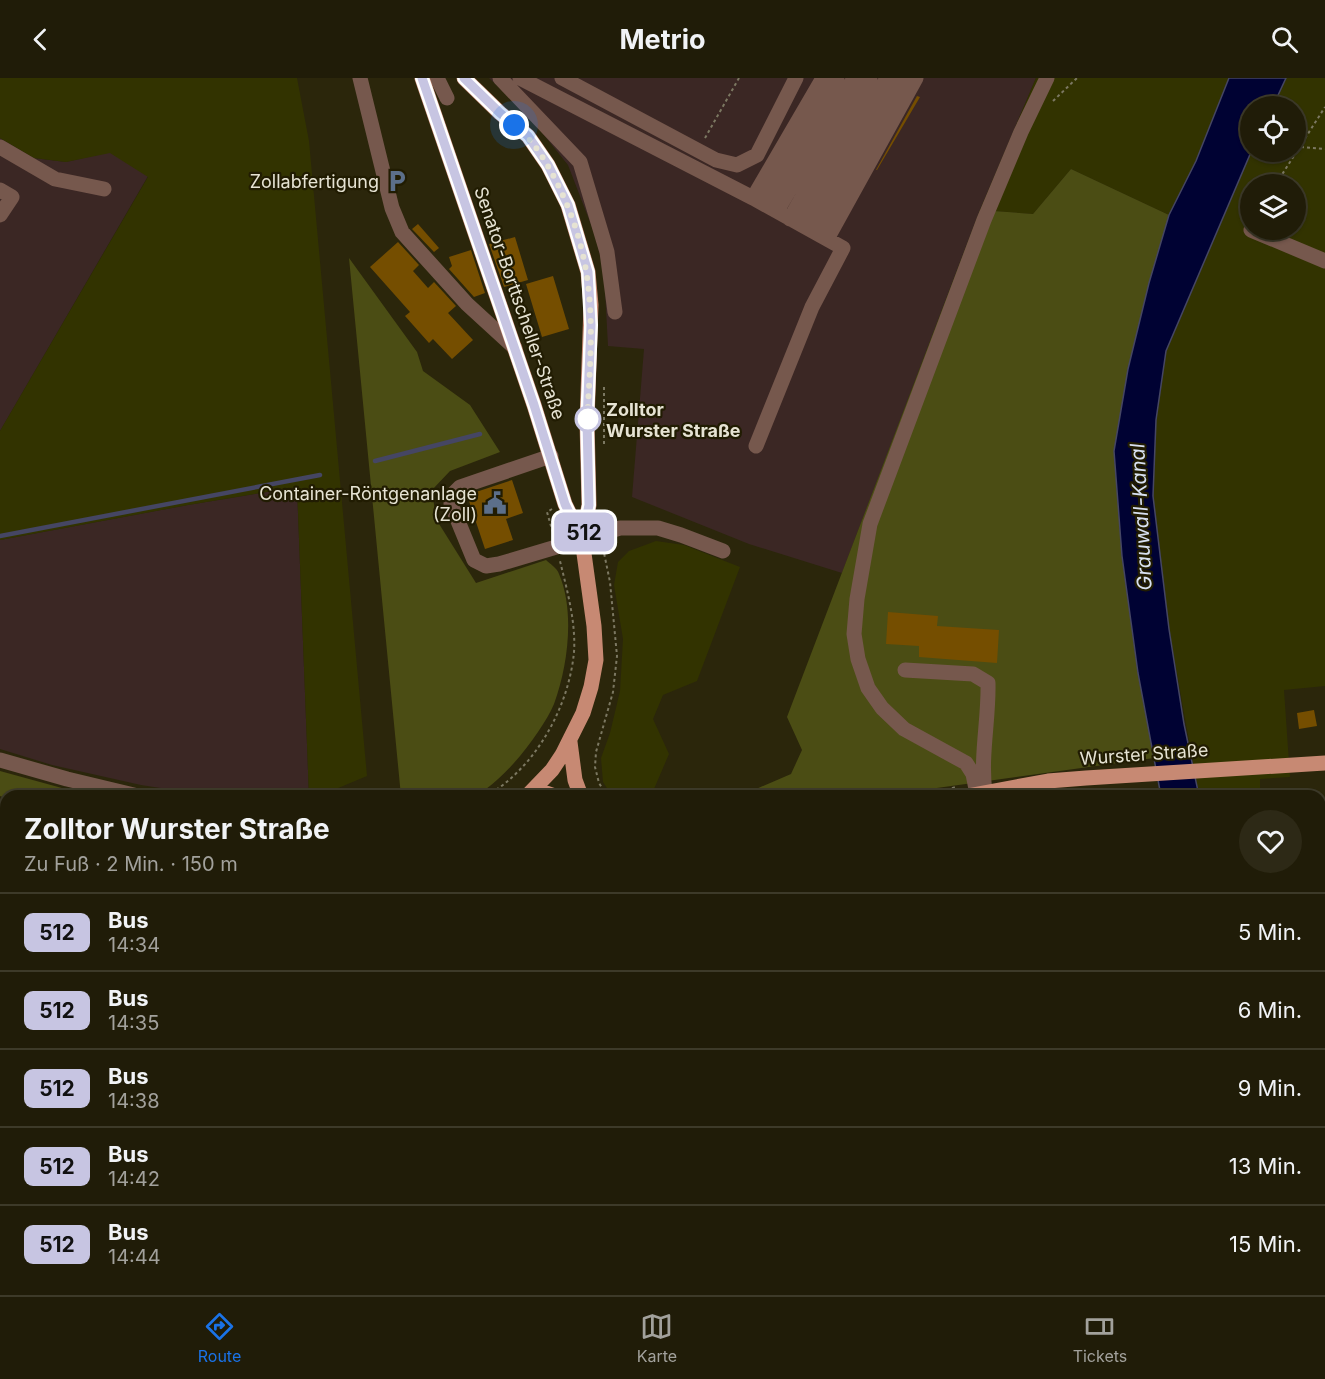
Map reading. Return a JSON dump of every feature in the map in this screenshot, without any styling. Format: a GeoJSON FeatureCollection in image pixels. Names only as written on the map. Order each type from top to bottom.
{"type":"FeatureCollection","features":[{"type":"Feature","properties":{"kind":"main road","name":"Senator-Borttscheller-Straße"},"geometry":{"type":"LineString","coordinates":[[423,78],[515,348],[565,504],[582,539],[594,626],[596,660],[583,713],[570,742],[537,790]]}},
{"type":"Feature","properties":{"kind":"main road","name":"Senator-Borttscheller-Straße"},"geometry":{"type":"LineString","coordinates":[[464,78],[528,136],[548,165],[568,205],[585,263],[591,304],[591,345],[587,422],[589,505],[582,539]]}},
{"type":"Feature","properties":{"kind":"main road"},"geometry":{"type":"LineString","coordinates":[[570,742],[575,780],[579,790]]}},
{"type":"Feature","properties":{"kind":"main road","name":"Wurster Straße"},"geometry":{"type":"LineString","coordinates":[[998,790],[1048,781],[1325,762]]}},
{"type":"Feature","properties":{"kind":"street"},"geometry":{"type":"LineString","coordinates":[[360,78],[392,208],[402,232],[467,304],[515,348]]}},
{"type":"Feature","properties":{"kind":"street"},"geometry":{"type":"LineString","coordinates":[[437,78],[447,98]]}},
{"type":"Feature","properties":{"kind":"street"},"geometry":{"type":"LineString","coordinates":[[500,78],[580,162],[607,252],[615,312]]}},
{"type":"Feature","properties":{"kind":"street"},"geometry":{"type":"LineString","coordinates":[[520,78],[790,218],[843,248],[812,307],[756,446]]}},
{"type":"Feature","properties":{"kind":"street"},"geometry":{"type":"LineString","coordinates":[[562,78],[716,160],[737,165],[757,155],[796,78]]}},
{"type":"Feature","properties":{"kind":"street"},"geometry":{"type":"LineString","coordinates":[[790,218],[823,78]]}},
{"type":"Feature","properties":{"kind":"street"},"geometry":{"type":"LineString","coordinates":[[790,218],[837,78]]}},
{"type":"Feature","properties":{"kind":"street"},"geometry":{"type":"LineString","coordinates":[[790,218],[854,78]]}},
{"type":"Feature","properties":{"kind":"street"},"geometry":{"type":"LineString","coordinates":[[790,218],[870,78]]}},
{"type":"Feature","properties":{"kind":"street"},"geometry":{"type":"LineString","coordinates":[[790,218],[887,78]]}},
{"type":"Feature","properties":{"kind":"street"},"geometry":{"type":"LineString","coordinates":[[790,218],[901,78]]}},
{"type":"Feature","properties":{"kind":"street"},"geometry":{"type":"LineString","coordinates":[[790,218],[916,78]]}},
{"type":"Feature","properties":{"kind":"street"},"geometry":{"type":"LineString","coordinates":[[975,790],[973,774],[966,763],[904,729],[877,701],[868,688],[858,659],[854,634],[855,622],[862,562],[870,524],[984,220],[1021,132],[1047,78]]}},
{"type":"Feature","properties":{"kind":"street"},"geometry":{"type":"LineString","coordinates":[[0,147],[56,179],[104,189]]}},
{"type":"Feature","properties":{"kind":"street"},"geometry":{"type":"LineString","coordinates":[[0,190],[12,197],[0,215]]}},
{"type":"Feature","properties":{"kind":"street"},"geometry":{"type":"LineString","coordinates":[[1275,240],[1325,261]]}},
{"type":"Feature","properties":{"kind":"street"},"geometry":{"type":"LineString","coordinates":[[551,456],[460,487],[451,496],[451,504],[474,560],[486,566],[620,528],[658,528],[723,550]]}},
{"type":"Feature","properties":{"kind":"street"},"geometry":{"type":"LineString","coordinates":[[905,670],[973,674],[988,683],[984,750],[977,790]]}},
{"type":"Feature","properties":{"kind":"street"},"geometry":{"type":"LineString","coordinates":[[0,760],[113,790]]}},
{"type":"Feature","properties":{"kind":"path"},"geometry":{"type":"LineString","coordinates":[[698,151],[739,78]]}},
{"type":"Feature","properties":{"kind":"path"},"geometry":{"type":"LineString","coordinates":[[1306,136],[1325,107]]}},
{"type":"Feature","properties":{"kind":"path"},"geometry":{"type":"LineString","coordinates":[[1306,148],[1325,149]]}},
{"type":"Feature","properties":{"kind":"path"},"geometry":{"type":"LineString","coordinates":[[494,790],[519,770],[540,743],[558,712],[569,681],[574,651],[572,621],[557,547],[547,512],[565,504]]}},
{"type":"Feature","properties":{"kind":"shaded area"},"geometry":{"type":"Polygon","coordinates":[[[0,78],[297,78],[309,141],[367,776],[333,790],[309,790],[297,487],[0,540],[0,431],[148,177],[110,153],[66,162],[34,158],[0,138],[0,78]]]}},
{"type":"Feature","properties":{"kind":"shaded area"},"geometry":{"type":"Polygon","coordinates":[[[489,78],[1036,78],[980,210],[842,573],[749,544],[632,497],[644,349],[608,346],[604,272],[595,235],[568,165],[527,114],[489,78]]]}},
{"type":"Feature","properties":{"kind":"shaded area"},"geometry":{"type":"Polygon","coordinates":[[[1036,78],[1229,78],[1196,161],[1169,215],[1071,169],[1033,214],[980,210],[1036,78]]]}},
{"type":"Feature","properties":{"kind":"shaded area"},"geometry":{"type":"Polygon","coordinates":[[[1286,78],[1325,78],[1325,686],[1284,690],[1290,777],[1260,779],[1260,790],[1198,790],[1169,629],[1153,496],[1156,420],[1166,351],[1240,178],[1240,240],[1306,240],[1306,174],[1242,174],[1247,162],[1306,162],[1306,96],[1278,96],[1286,78]]]}},
{"type":"Feature","properties":{"kind":"shaded area"},"geometry":{"type":"Polygon","coordinates":[[[0,138],[34,158],[66,162],[110,152],[148,176],[0,431],[0,138]]]}},
{"type":"Feature","properties":{"kind":"shaded area"},"geometry":{"type":"Polygon","coordinates":[[[1071,169],[1169,215],[1149,283],[1114,451],[1122,556],[1138,673],[1154,758],[922,790],[756,790],[791,774],[802,750],[787,717],[980,210],[1033,214],[1071,169]]]}},
{"type":"Feature","properties":{"kind":"shaded area"},"geometry":{"type":"Polygon","coordinates":[[[349,258],[417,352],[423,371],[470,405],[500,452],[450,471],[432,490],[436,519],[476,583],[546,560],[558,572],[567,605],[568,639],[559,689],[548,715],[520,756],[485,790],[400,790],[349,258]]]}},
{"type":"Feature","properties":{"kind":"shaded area"},"geometry":{"type":"Polygon","coordinates":[[[297,487],[309,790],[173,790],[52,765],[0,749],[0,540],[297,487]]]}},
{"type":"Feature","properties":{"kind":"shaded area"},"geometry":{"type":"Polygon","coordinates":[[[656,541],[684,545],[740,567],[697,681],[663,695],[653,719],[669,754],[654,790],[608,790],[603,782],[601,758],[610,733],[620,691],[623,639],[614,585],[618,562],[629,551],[656,541]]]}},
{"type":"Feature","properties":{"kind":"shaded area"},"geometry":{"type":"Polygon","coordinates":[[[0,771],[69,790],[0,790],[0,771]]]}},
{"type":"Feature","properties":{"kind":"water","name":"Grauwall-Kanal"},"geometry":{"type":"Polygon","coordinates":[[[1229,78],[1286,78],[1278,96],[1240,96],[1240,162],[1247,162],[1166,351],[1156,420],[1153,496],[1169,629],[1184,724],[1198,790],[1160,790],[1138,673],[1122,556],[1114,451],[1128,369],[1149,283],[1169,215],[1196,161],[1229,78]]]}},
{"type":"Feature","properties":{"kind":"building"},"geometry":{"type":"Polygon","coordinates":[[[917,96],[920,97],[876,170],[917,96]]]}},
{"type":"Feature","properties":{"kind":"building"},"geometry":{"type":"Polygon","coordinates":[[[418,224],[439,248],[434,252],[412,229],[418,224]]]}},
{"type":"Feature","properties":{"kind":"building"},"geometry":{"type":"Polygon","coordinates":[[[515,237],[528,280],[504,287],[489,244],[515,237]]]}},
{"type":"Feature","properties":{"kind":"building"},"geometry":{"type":"Polygon","coordinates":[[[398,242],[419,265],[413,271],[428,288],[434,282],[456,306],[448,313],[473,340],[452,359],[433,339],[429,343],[405,316],[410,312],[370,267],[398,242]]]}},
{"type":"Feature","properties":{"kind":"building"},"geometry":{"type":"Polygon","coordinates":[[[471,250],[485,293],[474,297],[449,269],[452,266],[449,257],[471,250]]]}},
{"type":"Feature","properties":{"kind":"building"},"geometry":{"type":"Polygon","coordinates":[[[553,276],[569,329],[542,337],[526,284],[553,276]]]}},
{"type":"Feature","properties":{"kind":"building","name":"Container-Röntgenanlage (Zoll)"},"geometry":{"type":"Polygon","coordinates":[[[512,480],[523,513],[506,519],[513,540],[485,549],[467,495],[512,480]]]}},
{"type":"Feature","properties":{"kind":"building"},"geometry":{"type":"Polygon","coordinates":[[[888,612],[938,616],[937,626],[999,630],[997,663],[919,657],[919,646],[886,644],[888,612]]]}},
{"type":"Feature","properties":{"kind":"building"},"geometry":{"type":"Polygon","coordinates":[[[1314,710],[1317,726],[1299,729],[1297,713],[1314,710]]]}},
{"type":"Feature","properties":{"kind":"waterway"},"geometry":{"type":"LineString","coordinates":[[375,461],[480,434]]}},
{"type":"Feature","properties":{"kind":"waterway"},"geometry":{"type":"LineString","coordinates":[[0,536],[320,475]]}},
{"type":"Feature","properties":{"kind":"bus line","name":"512"},"geometry":{"type":"LineString","coordinates":[[422,78],[515,348],[565,504],[582,539],[589,505],[587,422],[591,304],[588,272],[568,205],[548,165],[528,136],[464,78]]}},
{"type":"Feature","properties":{"kind":"place","name":"Zollabfertigung"},"geometry":{"type":"Point","coordinates":[397,181]}},
{"type":"Feature","properties":{"kind":"place","name":"Zolltor Wurster Straße"},"geometry":{"type":"Point","coordinates":[588,419]}},
{"type":"Feature","properties":{"kind":"place","name":"Container-Röntgenanlage (Zoll)"},"geometry":{"type":"Point","coordinates":[495,503]}},
{"type":"Feature","properties":{"kind":"route"},"geometry":{"type":"LineString","coordinates":[[514,125],[528,136],[548,165],[568,205],[588,272],[591,345],[587,422],[588,419]]}}]}
